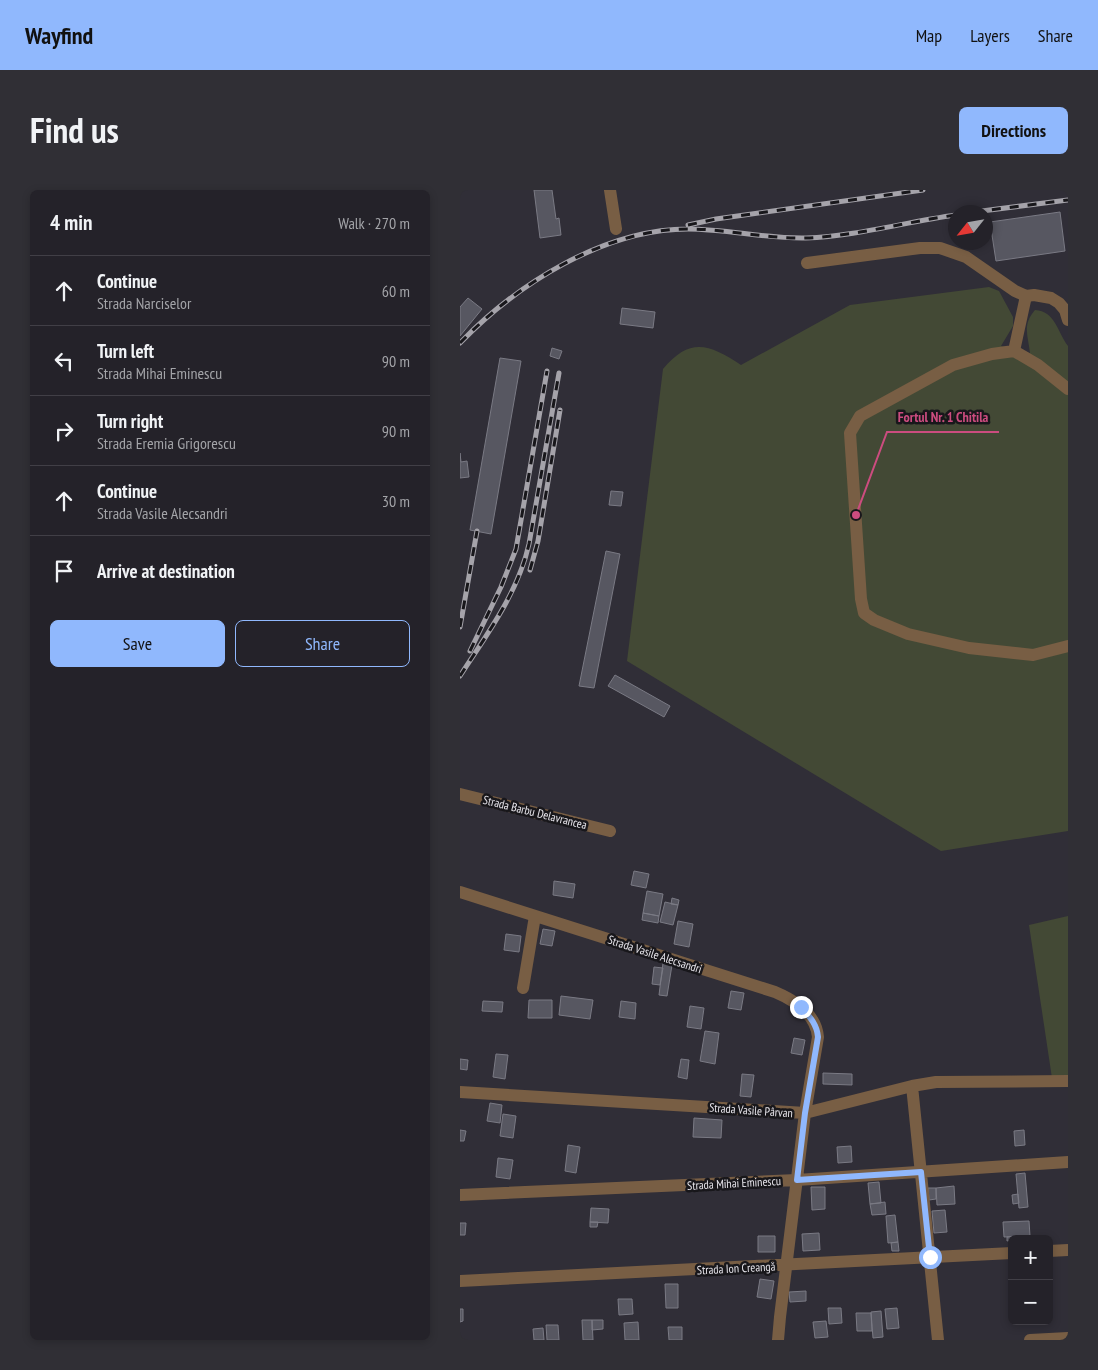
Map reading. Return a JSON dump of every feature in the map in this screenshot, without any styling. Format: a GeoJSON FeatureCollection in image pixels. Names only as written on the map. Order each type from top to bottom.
{"type":"FeatureCollection","features":[{"type":"Feature","properties":{"kind":"street"},"geometry":{"type":"LineString","coordinates":[[610,190],[616,229]]}},
{"type":"Feature","properties":{"kind":"street"},"geometry":{"type":"LineString","coordinates":[[808,263],[920,248],[940,248],[966,257],[1026,296],[1034,295],[1051,298],[1059,302],[1068,320]]}},
{"type":"Feature","properties":{"kind":"street"},"geometry":{"type":"LineString","coordinates":[[1014,351],[1026,296]]}},
{"type":"Feature","properties":{"kind":"street"},"geometry":{"type":"LineString","coordinates":[[1068,388],[1038,365],[1014,351],[992,354],[953,365],[860,416],[850,433],[861,598],[864,614],[908,634],[969,648],[1033,655],[1068,646]]}},
{"type":"Feature","properties":{"kind":"street","name":"Strada Barbu Delavrancea"},"geometry":{"type":"LineString","coordinates":[[460,794],[610,831]]}},
{"type":"Feature","properties":{"kind":"street","name":"Strada Vasile Alecsandri"},"geometry":{"type":"LineString","coordinates":[[460,892],[786,997],[801,1007],[816,1026],[818,1037],[805,1113],[778,1340]]}},
{"type":"Feature","properties":{"kind":"street"},"geometry":{"type":"LineString","coordinates":[[523,988],[535,916]]}},
{"type":"Feature","properties":{"kind":"street","name":"Strada Vasile Pârvan"},"geometry":{"type":"LineString","coordinates":[[460,1092],[805,1113],[912,1086],[936,1082],[1068,1081]]}},
{"type":"Feature","properties":{"kind":"street"},"geometry":{"type":"LineString","coordinates":[[912,1086],[938,1340]]}},
{"type":"Feature","properties":{"kind":"street","name":"Strada Mihai Eminescu"},"geometry":{"type":"LineString","coordinates":[[460,1195],[797,1180],[1068,1162]]}},
{"type":"Feature","properties":{"kind":"street"},"geometry":{"type":"LineString","coordinates":[[1053,1251],[1068,1250]]}},
{"type":"Feature","properties":{"kind":"street","name":"Strada Ion Creangă"},"geometry":{"type":"LineString","coordinates":[[460,1281],[1008,1253]]}},
{"type":"Feature","properties":{"kind":"street"},"geometry":{"type":"LineString","coordinates":[[1030,1340],[1068,1338]]}},
{"type":"Feature","properties":{"kind":"green space"},"geometry":{"type":"Polygon","coordinates":[[[989,287],[999,291],[1013,317],[1013,326],[1001,346],[1030,353],[1027,325],[1035,310],[1042,311],[1051,318],[1068,346],[1068,831],[941,851],[627,661],[663,369],[682,352],[700,347],[719,352],[741,365],[850,305],[989,287]]]}},
{"type":"Feature","properties":{"kind":"green space"},"geometry":{"type":"Polygon","coordinates":[[[1068,916],[1068,1076],[1052,1078],[1029,925],[1068,916]]]}},
{"type":"Feature","properties":{"kind":"building"},"geometry":{"type":"Polygon","coordinates":[[[534,190],[552,190],[556,219],[559,218],[561,235],[540,238],[534,190]]]}},
{"type":"Feature","properties":{"kind":"building"},"geometry":{"type":"Polygon","coordinates":[[[1060,212],[1065,251],[996,261],[993,242],[993,222],[1060,212]]]}},
{"type":"Feature","properties":{"kind":"building"},"geometry":{"type":"Polygon","coordinates":[[[468,298],[482,309],[460,336],[460,307],[468,298]]]}},
{"type":"Feature","properties":{"kind":"building"},"geometry":{"type":"Polygon","coordinates":[[[622,308],[655,312],[653,328],[620,324],[622,308]]]}},
{"type":"Feature","properties":{"kind":"building"},"geometry":{"type":"Polygon","coordinates":[[[552,348],[562,351],[559,359],[550,356],[552,348]]]}},
{"type":"Feature","properties":{"kind":"building"},"geometry":{"type":"Polygon","coordinates":[[[500,358],[521,361],[491,534],[470,530],[500,358]]]}},
{"type":"Feature","properties":{"kind":"building"},"geometry":{"type":"Polygon","coordinates":[[[460,453],[461,462],[467,461],[469,477],[460,478],[460,453]]]}},
{"type":"Feature","properties":{"kind":"building"},"geometry":{"type":"Polygon","coordinates":[[[611,491],[623,492],[621,506],[609,505],[611,491]]]}},
{"type":"Feature","properties":{"kind":"building"},"geometry":{"type":"Polygon","coordinates":[[[606,551],[620,554],[594,688],[579,686],[606,551]]]}},
{"type":"Feature","properties":{"kind":"building"},"geometry":{"type":"Polygon","coordinates":[[[615,675],[670,706],[664,717],[608,686],[615,675]]]}},
{"type":"Feature","properties":{"kind":"building"},"geometry":{"type":"Polygon","coordinates":[[[634,871],[649,874],[646,888],[631,885],[634,871]]]}},
{"type":"Feature","properties":{"kind":"building"},"geometry":{"type":"Polygon","coordinates":[[[554,881],[575,884],[573,898],[553,895],[554,881]]]}},
{"type":"Feature","properties":{"kind":"building"},"geometry":{"type":"Polygon","coordinates":[[[647,891],[663,894],[659,916],[643,913],[647,891]]]}},
{"type":"Feature","properties":{"kind":"building"},"geometry":{"type":"Polygon","coordinates":[[[672,898],[679,900],[678,905],[671,904],[672,898]]]}},
{"type":"Feature","properties":{"kind":"building"},"geometry":{"type":"Polygon","coordinates":[[[665,902],[678,905],[673,925],[660,922],[665,902]]]}},
{"type":"Feature","properties":{"kind":"building"},"geometry":{"type":"Polygon","coordinates":[[[643,913],[659,916],[658,923],[642,920],[643,913]]]}},
{"type":"Feature","properties":{"kind":"building"},"geometry":{"type":"Polygon","coordinates":[[[678,921],[693,924],[689,947],[674,944],[678,921]]]}},
{"type":"Feature","properties":{"kind":"building"},"geometry":{"type":"Polygon","coordinates":[[[543,929],[555,931],[552,946],[540,944],[543,929]]]}},
{"type":"Feature","properties":{"kind":"building"},"geometry":{"type":"Polygon","coordinates":[[[506,934],[521,936],[519,952],[504,950],[506,934]]]}},
{"type":"Feature","properties":{"kind":"building"},"geometry":{"type":"Polygon","coordinates":[[[663,963],[672,965],[667,996],[659,995],[663,963]]]}},
{"type":"Feature","properties":{"kind":"building"},"geometry":{"type":"Polygon","coordinates":[[[654,967],[663,968],[660,985],[652,984],[654,967]]]}},
{"type":"Feature","properties":{"kind":"building"},"geometry":{"type":"Polygon","coordinates":[[[731,991],[744,993],[741,1010],[728,1008],[731,991]]]}},
{"type":"Feature","properties":{"kind":"building"},"geometry":{"type":"Polygon","coordinates":[[[561,996],[593,1000],[590,1019],[559,1015],[561,996]]]}},
{"type":"Feature","properties":{"kind":"building"},"geometry":{"type":"Polygon","coordinates":[[[529,1000],[552,1000],[552,1018],[528,1018],[529,1000]]]}},
{"type":"Feature","properties":{"kind":"building"},"geometry":{"type":"Polygon","coordinates":[[[483,1001],[503,1002],[502,1012],[482,1011],[483,1001]]]}},
{"type":"Feature","properties":{"kind":"building"},"geometry":{"type":"Polygon","coordinates":[[[621,1001],[636,1003],[635,1019],[619,1017],[621,1001]]]}},
{"type":"Feature","properties":{"kind":"building"},"geometry":{"type":"Polygon","coordinates":[[[690,1006],[704,1008],[701,1029],[687,1027],[690,1006]]]}},
{"type":"Feature","properties":{"kind":"building"},"geometry":{"type":"Polygon","coordinates":[[[705,1031],[719,1033],[715,1064],[700,1061],[705,1031]]]}},
{"type":"Feature","properties":{"kind":"building"},"geometry":{"type":"Polygon","coordinates":[[[794,1038],[805,1040],[802,1055],[791,1053],[794,1038]]]}},
{"type":"Feature","properties":{"kind":"building"},"geometry":{"type":"Polygon","coordinates":[[[496,1054],[508,1055],[505,1079],[493,1077],[496,1054]]]}},
{"type":"Feature","properties":{"kind":"building"},"geometry":{"type":"Polygon","coordinates":[[[460,1059],[468,1060],[467,1070],[460,1069],[460,1059]]]}},
{"type":"Feature","properties":{"kind":"building"},"geometry":{"type":"Polygon","coordinates":[[[681,1059],[689,1060],[687,1079],[678,1077],[681,1059]]]}},
{"type":"Feature","properties":{"kind":"building"},"geometry":{"type":"Polygon","coordinates":[[[823,1073],[852,1074],[852,1085],[823,1084],[823,1073]]]}},
{"type":"Feature","properties":{"kind":"building"},"geometry":{"type":"Polygon","coordinates":[[[742,1074],[754,1075],[751,1097],[740,1096],[742,1074]]]}},
{"type":"Feature","properties":{"kind":"building"},"geometry":{"type":"Polygon","coordinates":[[[490,1103],[502,1105],[500,1123],[487,1121],[490,1103]]]}},
{"type":"Feature","properties":{"kind":"building"},"geometry":{"type":"Polygon","coordinates":[[[503,1114],[516,1116],[513,1138],[500,1136],[503,1114]]]}},
{"type":"Feature","properties":{"kind":"building"},"geometry":{"type":"Polygon","coordinates":[[[694,1118],[722,1120],[721,1138],[693,1137],[694,1118]]]}},
{"type":"Feature","properties":{"kind":"building"},"geometry":{"type":"Polygon","coordinates":[[[460,1130],[466,1131],[464,1141],[460,1141],[460,1130]]]}},
{"type":"Feature","properties":{"kind":"building"},"geometry":{"type":"Polygon","coordinates":[[[1024,1130],[1025,1145],[1015,1146],[1014,1131],[1024,1130]]]}},
{"type":"Feature","properties":{"kind":"building"},"geometry":{"type":"Polygon","coordinates":[[[568,1145],[580,1147],[576,1173],[565,1171],[568,1145]]]}},
{"type":"Feature","properties":{"kind":"building"},"geometry":{"type":"Polygon","coordinates":[[[851,1146],[852,1162],[838,1163],[837,1147],[851,1146]]]}},
{"type":"Feature","properties":{"kind":"building"},"geometry":{"type":"Polygon","coordinates":[[[498,1158],[513,1160],[510,1179],[496,1177],[498,1158]]]}},
{"type":"Feature","properties":{"kind":"building"},"geometry":{"type":"Polygon","coordinates":[[[1025,1173],[1028,1207],[1019,1208],[1016,1174],[1025,1173]]]}},
{"type":"Feature","properties":{"kind":"building"},"geometry":{"type":"Polygon","coordinates":[[[879,1182],[881,1203],[870,1204],[868,1183],[879,1182]]]}},
{"type":"Feature","properties":{"kind":"building"},"geometry":{"type":"Polygon","coordinates":[[[954,1186],[955,1204],[937,1205],[936,1188],[954,1186]]]}},
{"type":"Feature","properties":{"kind":"building"},"geometry":{"type":"Polygon","coordinates":[[[811,1187],[825,1187],[825,1209],[812,1210],[811,1187]]]}},
{"type":"Feature","properties":{"kind":"building"},"geometry":{"type":"Polygon","coordinates":[[[928,1188],[936,1188],[936,1199],[929,1200],[928,1188]]]}},
{"type":"Feature","properties":{"kind":"building"},"geometry":{"type":"Polygon","coordinates":[[[1018,1194],[1019,1203],[1013,1204],[1012,1195],[1018,1194]]]}},
{"type":"Feature","properties":{"kind":"building"},"geometry":{"type":"Polygon","coordinates":[[[885,1202],[886,1214],[872,1215],[870,1204],[885,1202]]]}},
{"type":"Feature","properties":{"kind":"building"},"geometry":{"type":"Polygon","coordinates":[[[591,1208],[609,1209],[608,1223],[590,1222],[591,1208]]]}},
{"type":"Feature","properties":{"kind":"building"},"geometry":{"type":"Polygon","coordinates":[[[945,1210],[947,1232],[934,1233],[932,1211],[945,1210]]]}},
{"type":"Feature","properties":{"kind":"building"},"geometry":{"type":"Polygon","coordinates":[[[895,1215],[898,1242],[888,1243],[886,1216],[895,1215]]]}},
{"type":"Feature","properties":{"kind":"building"},"geometry":{"type":"Polygon","coordinates":[[[1029,1221],[1030,1235],[1008,1235],[1008,1237],[1004,1237],[1003,1222],[1029,1221]]]}},
{"type":"Feature","properties":{"kind":"building"},"geometry":{"type":"Polygon","coordinates":[[[590,1222],[598,1222],[597,1227],[590,1227],[590,1222]]]}},
{"type":"Feature","properties":{"kind":"building"},"geometry":{"type":"Polygon","coordinates":[[[460,1223],[466,1223],[465,1235],[460,1235],[460,1223]]]}},
{"type":"Feature","properties":{"kind":"building"},"geometry":{"type":"Polygon","coordinates":[[[819,1233],[820,1250],[803,1251],[802,1234],[819,1233]]]}},
{"type":"Feature","properties":{"kind":"building"},"geometry":{"type":"Polygon","coordinates":[[[758,1236],[775,1236],[775,1252],[758,1252],[758,1236]]]}},
{"type":"Feature","properties":{"kind":"building"},"geometry":{"type":"Polygon","coordinates":[[[898,1242],[899,1251],[892,1251],[891,1243],[898,1242]]]}},
{"type":"Feature","properties":{"kind":"building"},"geometry":{"type":"Polygon","coordinates":[[[760,1279],[774,1281],[771,1299],[757,1297],[760,1279]]]}},
{"type":"Feature","properties":{"kind":"building"},"geometry":{"type":"Polygon","coordinates":[[[665,1284],[678,1284],[678,1308],[666,1308],[665,1284]]]}},
{"type":"Feature","properties":{"kind":"building"},"geometry":{"type":"Polygon","coordinates":[[[806,1291],[806,1301],[790,1302],[789,1292],[806,1291]]]}},
{"type":"Feature","properties":{"kind":"building"},"geometry":{"type":"Polygon","coordinates":[[[618,1299],[632,1299],[633,1314],[619,1315],[618,1299]]]}},
{"type":"Feature","properties":{"kind":"building"},"geometry":{"type":"Polygon","coordinates":[[[828,1308],[841,1308],[842,1323],[829,1324],[828,1308]]]}},
{"type":"Feature","properties":{"kind":"building"},"geometry":{"type":"Polygon","coordinates":[[[897,1308],[899,1328],[887,1329],[885,1309],[897,1308]]]}},
{"type":"Feature","properties":{"kind":"building"},"geometry":{"type":"Polygon","coordinates":[[[460,1309],[463,1309],[463,1321],[460,1322],[460,1309]]]}},
{"type":"Feature","properties":{"kind":"building"},"geometry":{"type":"Polygon","coordinates":[[[881,1311],[883,1337],[873,1338],[871,1312],[881,1311]]]}},
{"type":"Feature","properties":{"kind":"building"},"geometry":{"type":"Polygon","coordinates":[[[856,1313],[871,1313],[872,1331],[857,1331],[856,1313]]]}},
{"type":"Feature","properties":{"kind":"building"},"geometry":{"type":"Polygon","coordinates":[[[582,1320],[592,1320],[593,1340],[583,1340],[582,1320]]]}},
{"type":"Feature","properties":{"kind":"building"},"geometry":{"type":"Polygon","coordinates":[[[592,1320],[603,1320],[603,1329],[592,1330],[592,1320]]]}},
{"type":"Feature","properties":{"kind":"building"},"geometry":{"type":"Polygon","coordinates":[[[826,1321],[828,1337],[815,1338],[813,1322],[826,1321]]]}},
{"type":"Feature","properties":{"kind":"building"},"geometry":{"type":"Polygon","coordinates":[[[638,1322],[639,1340],[625,1340],[624,1323],[638,1322]]]}},
{"type":"Feature","properties":{"kind":"building"},"geometry":{"type":"Polygon","coordinates":[[[546,1325],[558,1325],[559,1340],[547,1340],[546,1325]]]}},
{"type":"Feature","properties":{"kind":"building"},"geometry":{"type":"Polygon","coordinates":[[[668,1327],[682,1327],[682,1340],[669,1340],[668,1327]]]}},
{"type":"Feature","properties":{"kind":"building"},"geometry":{"type":"Polygon","coordinates":[[[543,1328],[544,1340],[534,1340],[533,1329],[543,1328]]]}},
{"type":"Feature","properties":{"kind":"railway"},"geometry":{"type":"LineString","coordinates":[[688,225],[716,219],[923,190]]}},
{"type":"Feature","properties":{"kind":"railway"},"geometry":{"type":"LineString","coordinates":[[993,210],[1068,200]]}},
{"type":"Feature","properties":{"kind":"railway"},"geometry":{"type":"LineString","coordinates":[[460,343],[508,300],[535,281],[564,264],[594,250],[625,239],[656,231],[688,229],[791,238],[825,237],[948,216]]}},
{"type":"Feature","properties":{"kind":"railway"},"geometry":{"type":"LineString","coordinates":[[470,651],[501,587],[516,549],[547,371]]}},
{"type":"Feature","properties":{"kind":"railway"},"geometry":{"type":"LineString","coordinates":[[460,676],[500,613],[524,562],[529,544],[559,373]]}},
{"type":"Feature","properties":{"kind":"railway"},"geometry":{"type":"LineString","coordinates":[[530,570],[538,541],[560,410]]}},
{"type":"Feature","properties":{"kind":"railway"},"geometry":{"type":"LineString","coordinates":[[460,627],[477,531]]}},
{"type":"Feature","properties":{"kind":"place","name":"Fortul Nr. 1 Chitila"},"geometry":{"type":"Point","coordinates":[856,515]}},
{"type":"Feature","properties":{"kind":"route"},"geometry":{"type":"LineString","coordinates":[[801,1007],[816,1026],[818,1037],[805,1113],[797,1180],[921,1172],[930,1257]]}}]}
